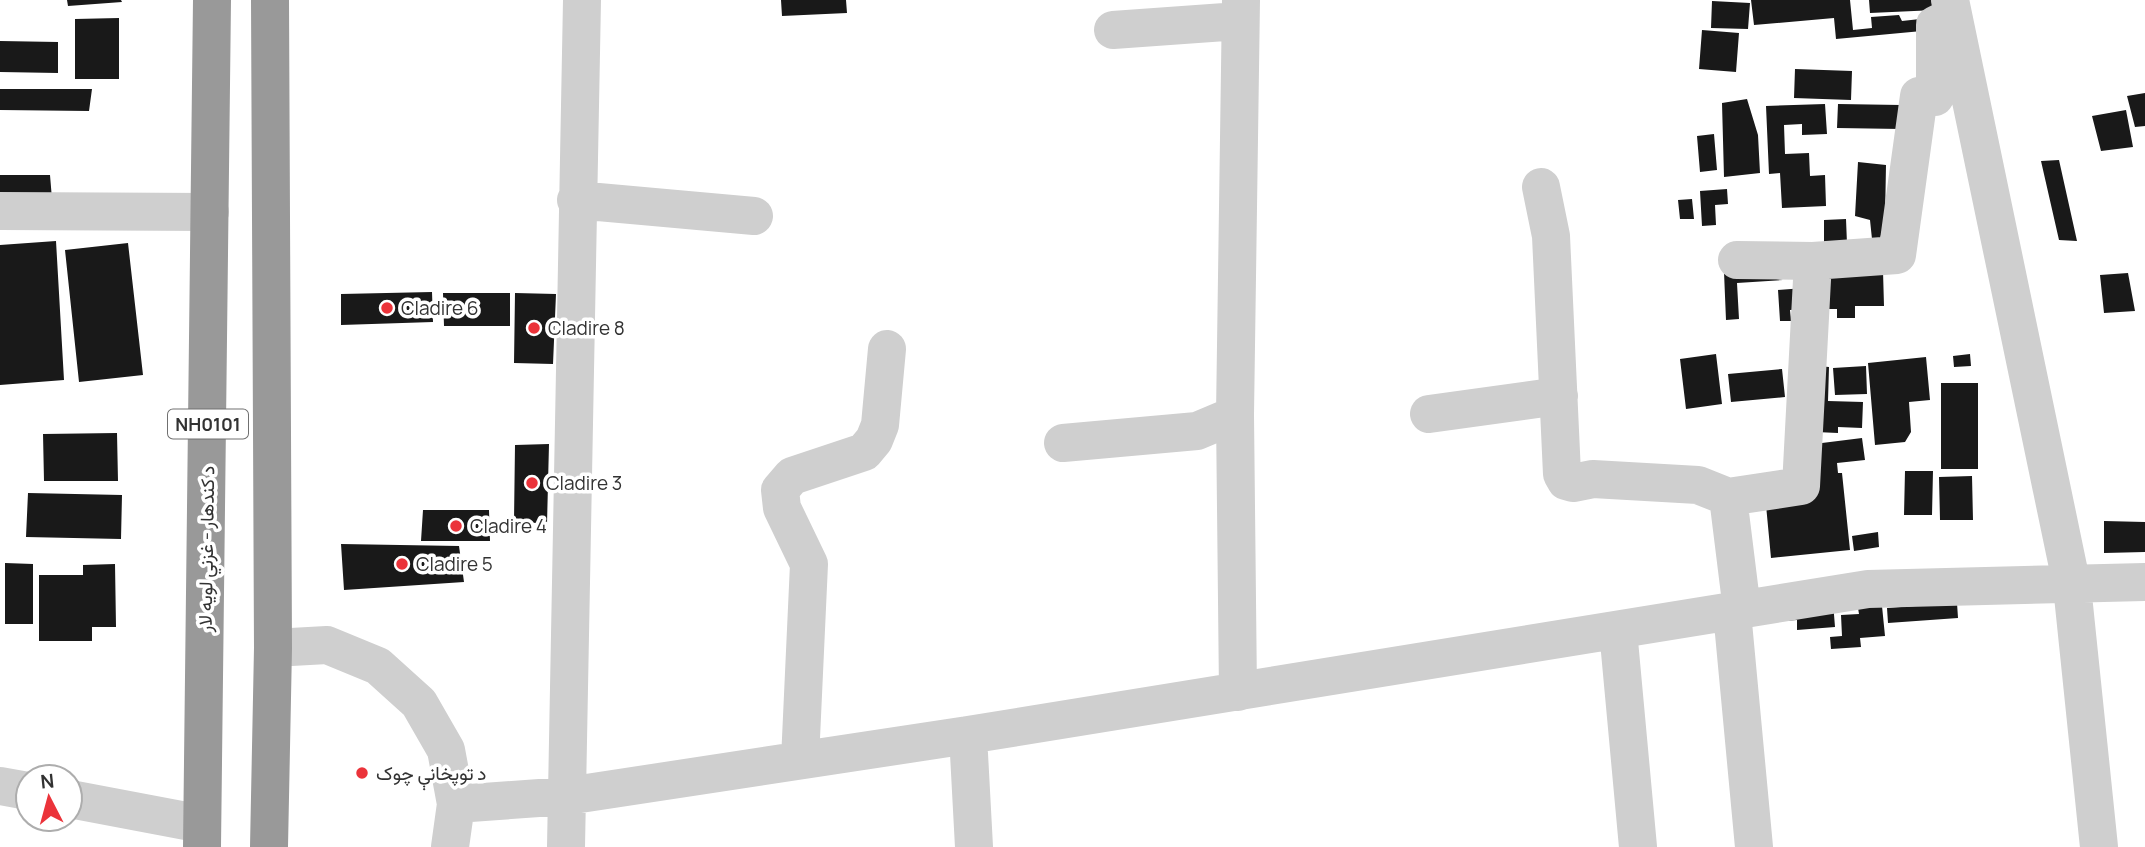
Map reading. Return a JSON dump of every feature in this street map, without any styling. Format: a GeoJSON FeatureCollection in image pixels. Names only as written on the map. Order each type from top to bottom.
{"type":"FeatureCollection","features":[{"type":"Feature","properties":{"kind":"highway","name":"د کندهار - غزني لويه لار"},"geometry":{"type":"LineString","coordinates":[[202,835],[212,0]]}},
{"type":"Feature","properties":{"kind":"highway","name":"NH0101"},"geometry":{"type":"LineString","coordinates":[[269,847],[273,648],[270,0]]}},
{"type":"Feature","properties":{"kind":"street"},"geometry":{"type":"LineString","coordinates":[[566,847],[576,200],[582,0]]}},
{"type":"Feature","properties":{"kind":"street"},"geometry":{"type":"LineString","coordinates":[[1113,30],[1242,5],[1235,415],[1238,692]]}},
{"type":"Feature","properties":{"kind":"street"},"geometry":{"type":"LineString","coordinates":[[1737,260],[1813,261],[1897,255],[1919,96],[1935,97],[1935,25],[1950,8]]}},
{"type":"Feature","properties":{"kind":"street"},"geometry":{"type":"LineString","coordinates":[[1950,8],[2072,586],[2099,847]]}},
{"type":"Feature","properties":{"kind":"street"},"geometry":{"type":"LineString","coordinates":[[1541,187],[1550,236],[1562,474],[1566,481],[1573,483],[1593,479],[1698,485],[1728,497],[1801,486],[1813,261]]}},
{"type":"Feature","properties":{"kind":"street"},"geometry":{"type":"LineString","coordinates":[[576,200],[754,216]]}},
{"type":"Feature","properties":{"kind":"street"},"geometry":{"type":"LineString","coordinates":[[0,211],[211,212]]}},
{"type":"Feature","properties":{"kind":"street"},"geometry":{"type":"LineString","coordinates":[[800,760],[809,564],[782,508],[780,490],[792,475],[864,452],[874,440],[880,425],[887,349]]}},
{"type":"Feature","properties":{"kind":"street"},"geometry":{"type":"LineString","coordinates":[[1429,414],[1559,396]]}},
{"type":"Feature","properties":{"kind":"street"},"geometry":{"type":"LineString","coordinates":[[1063,443],[1198,430],[1235,415]]}},
{"type":"Feature","properties":{"kind":"street"},"geometry":{"type":"LineString","coordinates":[[1728,497],[1754,847]]}},
{"type":"Feature","properties":{"kind":"street"},"geometry":{"type":"LineString","coordinates":[[456,804],[567,796],[968,736],[1868,589],[2072,586],[2145,582]]}},
{"type":"Feature","properties":{"kind":"street"},"geometry":{"type":"LineString","coordinates":[[1618,630],[1638,847]]}},
{"type":"Feature","properties":{"kind":"street"},"geometry":{"type":"LineString","coordinates":[[273,648],[327,645],[378,666],[419,703],[446,750],[456,804],[450,847]]}},
{"type":"Feature","properties":{"kind":"street"},"geometry":{"type":"LineString","coordinates":[[968,736],[974,847]]}},
{"type":"Feature","properties":{"kind":"street"},"geometry":{"type":"LineString","coordinates":[[84,803],[202,835]]}},
{"type":"Feature","properties":{"kind":"building"},"geometry":{"type":"Polygon","coordinates":[[[67,0],[121,0],[122,2],[68,6],[67,0]]]}},
{"type":"Feature","properties":{"kind":"building"},"geometry":{"type":"Polygon","coordinates":[[[781,0],[846,0],[847,13],[782,16],[781,0]]]}},
{"type":"Feature","properties":{"kind":"building"},"geometry":{"type":"Polygon","coordinates":[[[1751,0],[1850,0],[1853,30],[1872,28],[1871,17],[1899,15],[1902,21],[1920,19],[1922,31],[1836,39],[1834,18],[1754,25],[1751,0]]]}},
{"type":"Feature","properties":{"kind":"building"},"geometry":{"type":"Polygon","coordinates":[[[1869,0],[1935,0],[1936,10],[1870,13],[1869,0]]]}},
{"type":"Feature","properties":{"kind":"building"},"geometry":{"type":"Polygon","coordinates":[[[1712,1],[1750,3],[1748,29],[1711,28],[1712,1]]]}},
{"type":"Feature","properties":{"kind":"building"},"geometry":{"type":"Polygon","coordinates":[[[119,18],[119,79],[75,79],[75,19],[119,18]]]}},
{"type":"Feature","properties":{"kind":"building"},"geometry":{"type":"Polygon","coordinates":[[[1702,30],[1739,33],[1736,72],[1699,69],[1702,30]]]}},
{"type":"Feature","properties":{"kind":"building"},"geometry":{"type":"Polygon","coordinates":[[[0,41],[58,42],[58,73],[0,72],[0,41]]]}},
{"type":"Feature","properties":{"kind":"building"},"geometry":{"type":"Polygon","coordinates":[[[1795,69],[1852,71],[1851,100],[1794,98],[1795,69]]]}},
{"type":"Feature","properties":{"kind":"building"},"geometry":{"type":"Polygon","coordinates":[[[0,89],[92,89],[89,111],[0,110],[0,89]]]}},
{"type":"Feature","properties":{"kind":"building"},"geometry":{"type":"Polygon","coordinates":[[[2145,93],[2145,126],[2135,127],[2127,96],[2145,93]]]}},
{"type":"Feature","properties":{"kind":"building"},"geometry":{"type":"Polygon","coordinates":[[[1747,99],[1758,135],[1760,173],[1724,177],[1722,103],[1747,99]]]}},
{"type":"Feature","properties":{"kind":"building"},"geometry":{"type":"Polygon","coordinates":[[[1825,104],[1827,134],[1802,135],[1802,124],[1784,125],[1785,154],[1809,153],[1810,176],[1825,175],[1826,206],[1782,208],[1780,173],[1769,174],[1766,106],[1825,104]]]}},
{"type":"Feature","properties":{"kind":"building"},"geometry":{"type":"Polygon","coordinates":[[[1838,104],[1901,105],[1901,129],[1837,128],[1838,104]]]}},
{"type":"Feature","properties":{"kind":"building"},"geometry":{"type":"Polygon","coordinates":[[[2126,110],[2133,147],[2101,151],[2092,116],[2126,110]]]}},
{"type":"Feature","properties":{"kind":"building"},"geometry":{"type":"Polygon","coordinates":[[[1714,134],[1717,170],[1700,172],[1697,136],[1714,134]]]}},
{"type":"Feature","properties":{"kind":"building"},"geometry":{"type":"Polygon","coordinates":[[[2059,160],[2077,241],[2059,240],[2041,161],[2059,160]]]}},
{"type":"Feature","properties":{"kind":"building"},"geometry":{"type":"Polygon","coordinates":[[[1858,162],[1886,165],[1885,219],[1880,239],[1872,239],[1870,220],[1855,216],[1858,162]]]}},
{"type":"Feature","properties":{"kind":"building"},"geometry":{"type":"Polygon","coordinates":[[[0,175],[50,175],[52,199],[0,194],[0,175]]]}},
{"type":"Feature","properties":{"kind":"building"},"geometry":{"type":"Polygon","coordinates":[[[1727,189],[1728,204],[1715,205],[1716,225],[1702,226],[1700,191],[1727,189]]]}},
{"type":"Feature","properties":{"kind":"building"},"geometry":{"type":"Polygon","coordinates":[[[1692,199],[1694,219],[1680,219],[1678,200],[1692,199]]]}},
{"type":"Feature","properties":{"kind":"building"},"geometry":{"type":"Polygon","coordinates":[[[1846,219],[1847,244],[1824,245],[1824,220],[1846,219]]]}},
{"type":"Feature","properties":{"kind":"building"},"geometry":{"type":"Polygon","coordinates":[[[56,241],[64,380],[0,385],[0,245],[56,241]]]}},
{"type":"Feature","properties":{"kind":"building"},"geometry":{"type":"Polygon","coordinates":[[[128,243],[143,375],[79,382],[65,250],[128,243]]]}},
{"type":"Feature","properties":{"kind":"building"},"geometry":{"type":"Polygon","coordinates":[[[1883,271],[1884,306],[1855,306],[1855,318],[1837,318],[1837,309],[1824,309],[1823,272],[1883,271]]]}},
{"type":"Feature","properties":{"kind":"building"},"geometry":{"type":"Polygon","coordinates":[[[1724,272],[1783,280],[1737,283],[1739,319],[1726,320],[1724,272]]]}},
{"type":"Feature","properties":{"kind":"building"},"geometry":{"type":"Polygon","coordinates":[[[2128,273],[2135,311],[2104,313],[2100,275],[2128,273]]]}},
{"type":"Feature","properties":{"kind":"building"},"geometry":{"type":"Polygon","coordinates":[[[1804,288],[1805,309],[1790,310],[1791,321],[1780,321],[1778,290],[1804,288]]]}},
{"type":"Feature","properties":{"kind":"building","name":"Cladire 6"},"geometry":{"type":"Polygon","coordinates":[[[432,292],[433,322],[341,325],[341,294],[432,292]]]}},
{"type":"Feature","properties":{"kind":"building"},"geometry":{"type":"Polygon","coordinates":[[[443,293],[510,293],[510,326],[444,326],[443,293]]]}},
{"type":"Feature","properties":{"kind":"building","name":"Cladire 8"},"geometry":{"type":"Polygon","coordinates":[[[515,293],[556,294],[553,364],[514,363],[515,293]]]}},
{"type":"Feature","properties":{"kind":"building"},"geometry":{"type":"Polygon","coordinates":[[[1716,354],[1722,404],[1686,409],[1680,359],[1716,354]]]}},
{"type":"Feature","properties":{"kind":"building"},"geometry":{"type":"Polygon","coordinates":[[[1970,354],[1971,366],[1954,367],[1953,356],[1970,354]]]}},
{"type":"Feature","properties":{"kind":"building"},"geometry":{"type":"Polygon","coordinates":[[[1926,357],[1930,400],[1909,402],[1911,432],[1905,442],[1875,445],[1868,363],[1926,357]]]}},
{"type":"Feature","properties":{"kind":"building"},"geometry":{"type":"Polygon","coordinates":[[[1818,366],[1829,367],[1828,401],[1863,402],[1862,428],[1838,427],[1838,433],[1816,432],[1818,366]]]}},
{"type":"Feature","properties":{"kind":"building"},"geometry":{"type":"Polygon","coordinates":[[[1866,366],[1867,394],[1835,395],[1833,368],[1866,366]]]}},
{"type":"Feature","properties":{"kind":"building"},"geometry":{"type":"Polygon","coordinates":[[[1782,369],[1785,397],[1731,402],[1728,374],[1782,369]]]}},
{"type":"Feature","properties":{"kind":"building"},"geometry":{"type":"Polygon","coordinates":[[[1941,383],[1978,383],[1978,469],[1941,469],[1941,383]]]}},
{"type":"Feature","properties":{"kind":"building"},"geometry":{"type":"Polygon","coordinates":[[[117,433],[118,481],[44,481],[43,434],[117,433]]]}},
{"type":"Feature","properties":{"kind":"building"},"geometry":{"type":"Polygon","coordinates":[[[1862,438],[1865,460],[1837,463],[1838,473],[1842,473],[1850,550],[1771,558],[1766,505],[1814,444],[1862,438]]]}},
{"type":"Feature","properties":{"kind":"building","name":"Cladire 3"},"geometry":{"type":"Polygon","coordinates":[[[549,444],[547,524],[514,521],[515,445],[549,444]]]}},
{"type":"Feature","properties":{"kind":"building"},"geometry":{"type":"Polygon","coordinates":[[[1905,471],[1933,471],[1932,515],[1904,515],[1905,471]]]}},
{"type":"Feature","properties":{"kind":"building"},"geometry":{"type":"Polygon","coordinates":[[[1972,476],[1973,520],[1940,520],[1939,477],[1972,476]]]}},
{"type":"Feature","properties":{"kind":"building"},"geometry":{"type":"Polygon","coordinates":[[[28,493],[122,495],[121,539],[26,537],[28,493]]]}},
{"type":"Feature","properties":{"kind":"building","name":"Cladire 4"},"geometry":{"type":"Polygon","coordinates":[[[423,510],[489,510],[490,541],[421,541],[423,510]]]}},
{"type":"Feature","properties":{"kind":"building"},"geometry":{"type":"Polygon","coordinates":[[[2104,521],[2145,522],[2145,552],[2104,553],[2104,521]]]}},
{"type":"Feature","properties":{"kind":"building"},"geometry":{"type":"Polygon","coordinates":[[[1878,532],[1879,547],[1854,551],[1852,536],[1878,532]]]}},
{"type":"Feature","properties":{"kind":"building","name":"Cladire 5"},"geometry":{"type":"Polygon","coordinates":[[[341,544],[459,546],[464,582],[344,590],[341,544]]]}},
{"type":"Feature","properties":{"kind":"building"},"geometry":{"type":"Polygon","coordinates":[[[5,563],[33,564],[33,624],[5,624],[5,563]]]}},
{"type":"Feature","properties":{"kind":"building"},"geometry":{"type":"Polygon","coordinates":[[[115,564],[116,627],[92,627],[92,641],[39,641],[39,575],[83,575],[83,565],[115,564]]]}},
{"type":"Feature","properties":{"kind":"building"},"geometry":{"type":"Polygon","coordinates":[[[1833,602],[1835,627],[1797,630],[1797,620],[1782,621],[1833,602]]]}},
{"type":"Feature","properties":{"kind":"building"},"geometry":{"type":"Polygon","coordinates":[[[1957,603],[1958,618],[1888,623],[1887,608],[1957,603]]]}},
{"type":"Feature","properties":{"kind":"building"},"geometry":{"type":"Polygon","coordinates":[[[1882,606],[1885,636],[1860,638],[1861,647],[1831,649],[1830,637],[1842,636],[1841,615],[1859,614],[1858,608],[1882,606]]]}},
{"type":"Feature","properties":{"kind":"place","name":"Cladire 6"},"geometry":{"type":"Point","coordinates":[387,308]}},
{"type":"Feature","properties":{"kind":"place","name":"Cladire 8"},"geometry":{"type":"Point","coordinates":[534,328]}},
{"type":"Feature","properties":{"kind":"place","name":"Cladire 3"},"geometry":{"type":"Point","coordinates":[532,483]}},
{"type":"Feature","properties":{"kind":"place","name":"Cladire 4"},"geometry":{"type":"Point","coordinates":[456,526]}},
{"type":"Feature","properties":{"kind":"place","name":"Cladire 5"},"geometry":{"type":"Point","coordinates":[402,564]}},
{"type":"Feature","properties":{"kind":"place","name":"د توپخانې چوک"},"geometry":{"type":"Point","coordinates":[362,773]}}]}
